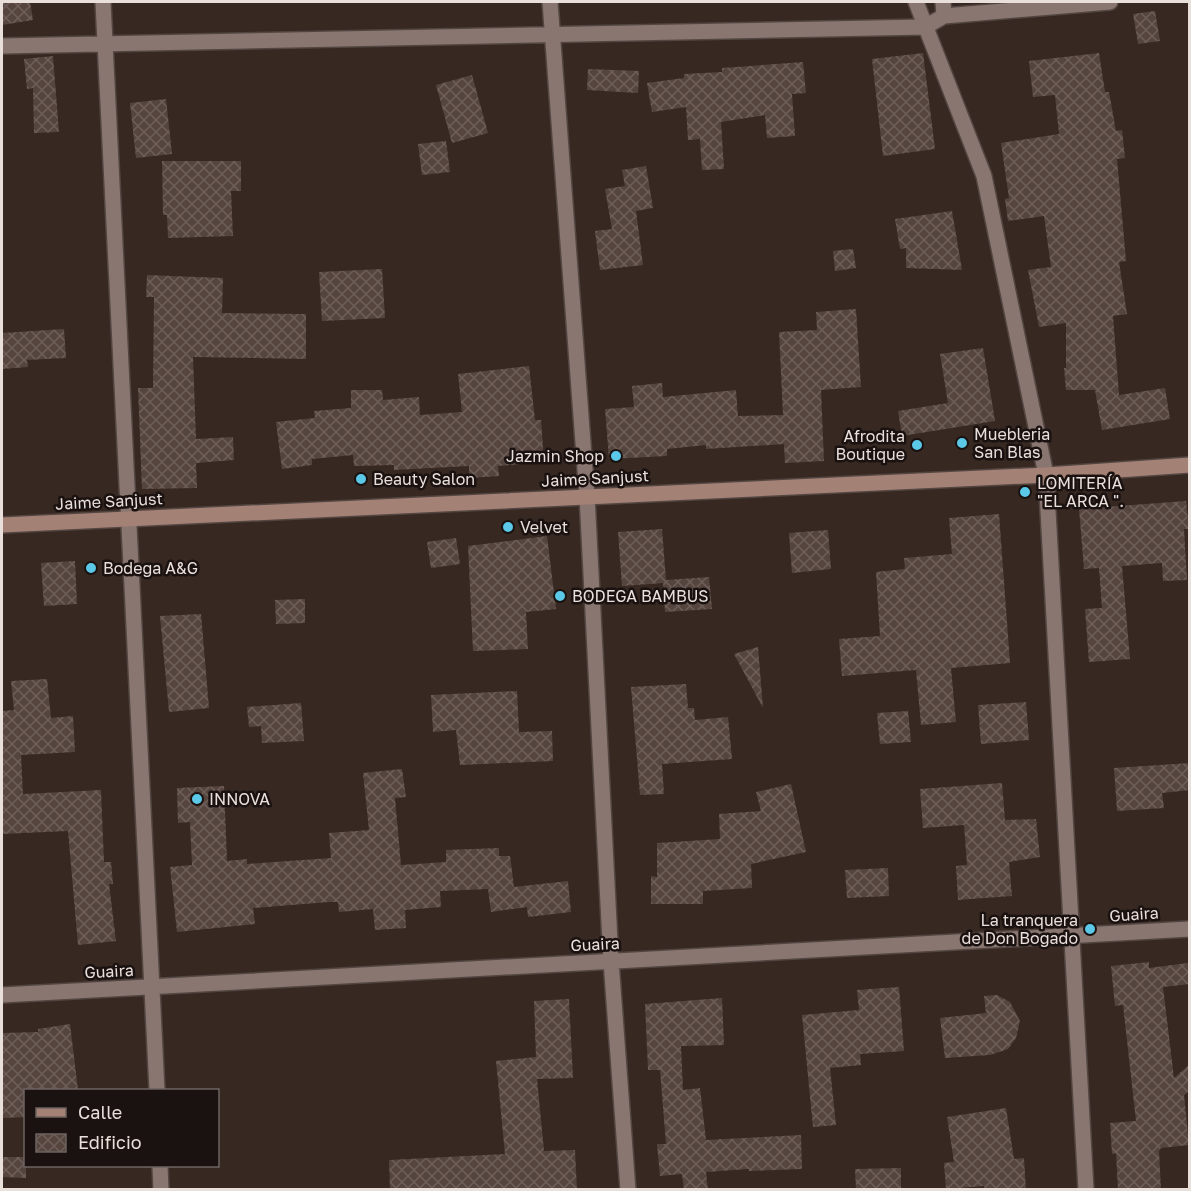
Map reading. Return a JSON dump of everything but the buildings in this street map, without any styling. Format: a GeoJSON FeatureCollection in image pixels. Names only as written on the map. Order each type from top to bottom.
{"type":"FeatureCollection","features":[{"type":"Feature","properties":{"kind":"main road","name":"Jaime Sanjust"},"geometry":{"type":"LineString","coordinates":[[2,525],[1046,475],[1190,465]]}},
{"type":"Feature","properties":{"kind":"street"},"geometry":{"type":"LineString","coordinates":[[103,2],[157,1089]]}},
{"type":"Feature","properties":{"kind":"street"},"geometry":{"type":"LineString","coordinates":[[550,2],[587,496],[611,961],[628,1190]]}},
{"type":"Feature","properties":{"kind":"street"},"geometry":{"type":"LineString","coordinates":[[916,2],[984,176],[1046,475],[1086,1190]]}},
{"type":"Feature","properties":{"kind":"street"},"geometry":{"type":"LineString","coordinates":[[2,46],[106,42],[552,37],[925,27],[944,9],[1110,2]]}},
{"type":"Feature","properties":{"kind":"street","name":"Guaira"},"geometry":{"type":"LineString","coordinates":[[2,994],[1190,929]]}},
{"type":"Feature","properties":{"kind":"street"},"geometry":{"type":"LineString","coordinates":[[160,1167],[161,1190]]}},
{"type":"Feature","properties":{"kind":"place","name":"Muebleria San Blas"},"geometry":{"type":"Point","coordinates":[962,443]}},
{"type":"Feature","properties":{"kind":"place","name":"Afrodita Boutique"},"geometry":{"type":"Point","coordinates":[917,445]}},
{"type":"Feature","properties":{"kind":"place","name":"Jazmin Shop"},"geometry":{"type":"Point","coordinates":[616,456]}},
{"type":"Feature","properties":{"kind":"place","name":"Beauty Salon"},"geometry":{"type":"Point","coordinates":[361,479]}},
{"type":"Feature","properties":{"kind":"place","name":"LOMITERÍA \"EL ARCA \"."},"geometry":{"type":"Point","coordinates":[1025,492]}},
{"type":"Feature","properties":{"kind":"place","name":"Velvet"},"geometry":{"type":"Point","coordinates":[508,527]}},
{"type":"Feature","properties":{"kind":"place","name":"Bodega A&G"},"geometry":{"type":"Point","coordinates":[91,568]}},
{"type":"Feature","properties":{"kind":"place","name":"BODEGA BAMBUS"},"geometry":{"type":"Point","coordinates":[560,596]}},
{"type":"Feature","properties":{"kind":"place","name":"INNOVA"},"geometry":{"type":"Point","coordinates":[197,799]}},
{"type":"Feature","properties":{"kind":"place","name":"La tranquera de Don Bogado"},"geometry":{"type":"Point","coordinates":[1090,929]}}]}
